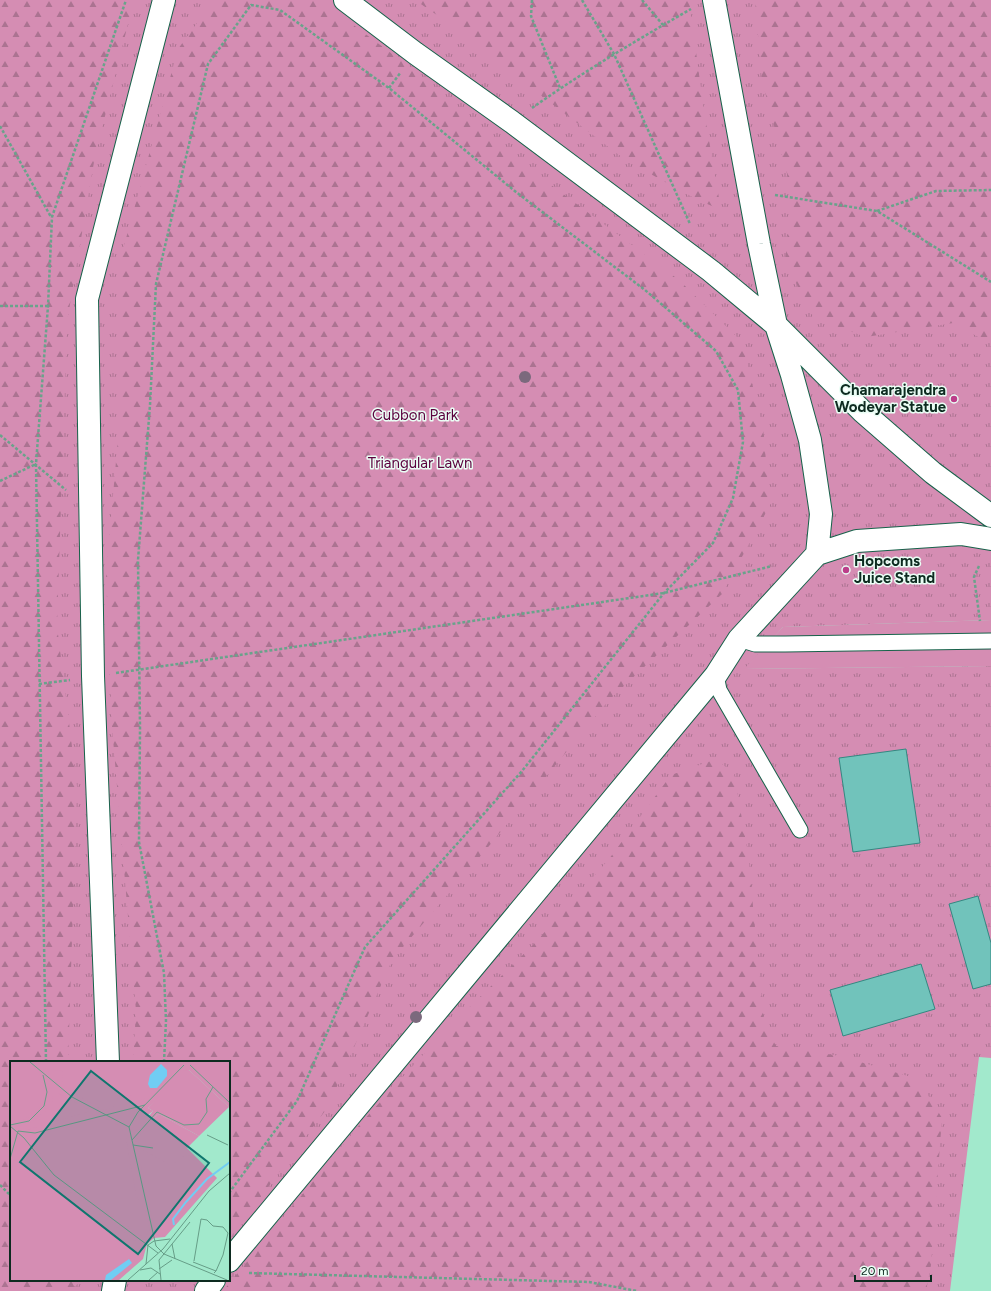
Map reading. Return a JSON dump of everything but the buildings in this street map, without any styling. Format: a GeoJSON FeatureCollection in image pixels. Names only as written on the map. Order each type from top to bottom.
{"type":"FeatureCollection","features":[{"type":"Feature","properties":{"kind":"street"},"geometry":{"type":"LineString","coordinates":[[108,1061],[93,676],[87,299],[164,0]]}},
{"type":"Feature","properties":{"kind":"street"},"geometry":{"type":"LineString","coordinates":[[345,0],[415,53],[512,122],[711,271],[776,325],[863,412],[934,473],[991,516]]}},
{"type":"Feature","properties":{"kind":"street"},"geometry":{"type":"LineString","coordinates":[[714,2],[750,199],[776,325],[810,440],[821,514],[817,554]]}},
{"type":"Feature","properties":{"kind":"street"},"geometry":{"type":"LineString","coordinates":[[235,1267],[716,675],[739,639],[817,554],[857,541],[961,534],[991,539]]}},
{"type":"Feature","properties":{"kind":"street"},"geometry":{"type":"LineString","coordinates":[[113,1291],[115,1281]]}},
{"type":"Feature","properties":{"kind":"street"},"geometry":{"type":"LineString","coordinates":[[206,1291],[213,1281]]}},
{"type":"Feature","properties":{"kind":"lane"},"geometry":{"type":"LineString","coordinates":[[739,639],[755,644],[987,641]]}},
{"type":"Feature","properties":{"kind":"lane"},"geometry":{"type":"LineString","coordinates":[[716,675],[719,690],[800,830]]}},
{"type":"Feature","properties":{"kind":"path"},"geometry":{"type":"LineString","coordinates":[[46,1061],[36,464],[48,306],[52,217],[126,0]]}},
{"type":"Feature","properties":{"kind":"path"},"geometry":{"type":"LineString","coordinates":[[532,0],[531,16],[560,88]]}},
{"type":"Feature","properties":{"kind":"path"},"geometry":{"type":"LineString","coordinates":[[582,0],[614,54],[690,225]]}},
{"type":"Feature","properties":{"kind":"path"},"geometry":{"type":"LineString","coordinates":[[642,0],[663,25]]}},
{"type":"Feature","properties":{"kind":"path"},"geometry":{"type":"LineString","coordinates":[[512,122],[560,88],[614,54],[695,6],[714,2]]}},
{"type":"Feature","properties":{"kind":"path"},"geometry":{"type":"LineString","coordinates":[[164,1061],[166,1022],[164,973],[139,842],[138,560],[150,405],[156,284],[208,64],[251,6],[280,10],[389,88],[516,192],[645,290],[716,352],[738,390],[743,442],[733,498],[714,543],[664,593],[522,771],[365,947],[297,1101],[230,1192]]}},
{"type":"Feature","properties":{"kind":"path"},"geometry":{"type":"LineString","coordinates":[[0,126],[52,217]]}},
{"type":"Feature","properties":{"kind":"path"},"geometry":{"type":"LineString","coordinates":[[877,211],[936,191],[991,190]]}},
{"type":"Feature","properties":{"kind":"path"},"geometry":{"type":"LineString","coordinates":[[771,196],[776,195],[877,211],[991,282]]}},
{"type":"Feature","properties":{"kind":"path"},"geometry":{"type":"LineString","coordinates":[[0,306],[48,306]]}},
{"type":"Feature","properties":{"kind":"path"},"geometry":{"type":"LineString","coordinates":[[0,435],[90,510]]}},
{"type":"Feature","properties":{"kind":"path"},"geometry":{"type":"LineString","coordinates":[[0,481],[36,464]]}},
{"type":"Feature","properties":{"kind":"path"},"geometry":{"type":"LineString","coordinates":[[40,684],[664,593],[774,565]]}},
{"type":"Feature","properties":{"kind":"path"},"geometry":{"type":"LineString","coordinates":[[979,566],[974,577],[987,641]]}},
{"type":"Feature","properties":{"kind":"path"},"geometry":{"type":"LineString","coordinates":[[0,1186],[10,1195]]}},
{"type":"Feature","properties":{"kind":"path"},"geometry":{"type":"LineString","coordinates":[[235,1267],[590,1282],[637,1291]]}},
{"type":"Feature","properties":{"kind":"green space","name":"Cubbon Park"},"geometry":{"type":"Polygon","coordinates":[[[0,0],[991,0],[991,620],[783,627],[745,669],[991,666],[991,1058],[979,1057],[950,1291],[0,1291],[0,0]]]}},
{"type":"Feature","properties":{"kind":"green space"},"geometry":{"type":"Polygon","coordinates":[[[0,0],[134,0],[95,156],[67,322],[57,626],[77,787],[68,1061],[10,1061],[10,1281],[82,1281],[68,1291],[0,1291],[0,0]]]}},
{"type":"Feature","properties":{"kind":"green space","name":"Triangular Lawn"},"geometry":{"type":"Polygon","coordinates":[[[214,0],[320,0],[407,65],[535,173],[679,280],[742,342],[763,428],[770,505],[722,594],[609,700],[489,846],[392,960],[328,1107],[230,1238],[230,1061],[133,1061],[136,1011],[112,727],[106,574],[121,405],[119,264],[178,49],[214,0]]]}},
{"type":"Feature","properties":{"kind":"green space"},"geometry":{"type":"Polygon","coordinates":[[[415,0],[689,0],[704,111],[721,210],[696,199],[627,161],[450,24],[415,0]]]}},
{"type":"Feature","properties":{"kind":"green space"},"geometry":{"type":"Polygon","coordinates":[[[755,0],[991,0],[991,344],[953,323],[866,337],[814,318],[785,261],[793,196],[762,81],[755,0]]]}},
{"type":"Feature","properties":{"kind":"green space"},"geometry":{"type":"Polygon","coordinates":[[[991,620],[991,666],[744,669],[783,627],[991,620]]]}},
{"type":"Feature","properties":{"kind":"green space"},"geometry":{"type":"Polygon","coordinates":[[[716,759],[734,774],[748,853],[764,1023],[776,1046],[840,1056],[918,1079],[942,1118],[931,1265],[926,1291],[223,1291],[361,1123],[442,1034],[534,944],[609,859],[671,775],[716,759]]]}},
{"type":"Feature","properties":{"kind":"place","name":"Chamarajendra Wodeyar Statue"},"geometry":{"type":"Point","coordinates":[954,399]}},
{"type":"Feature","properties":{"kind":"place","name":"Hopcoms Juice Stand"},"geometry":{"type":"Point","coordinates":[846,570]}}]}
